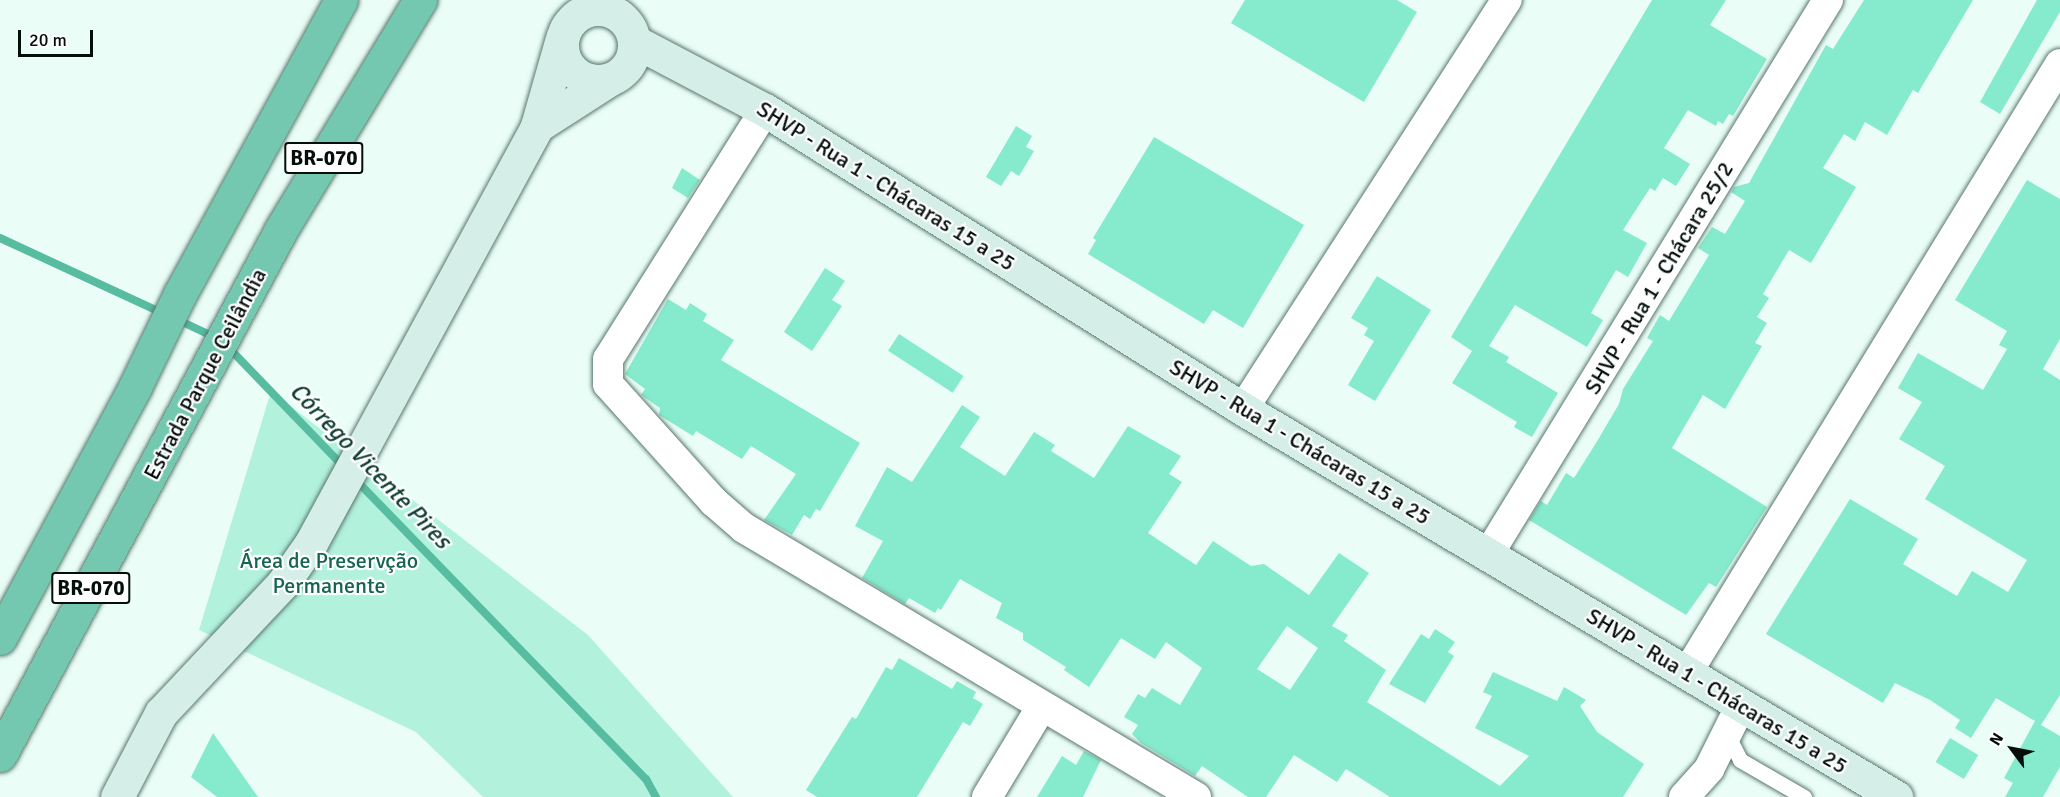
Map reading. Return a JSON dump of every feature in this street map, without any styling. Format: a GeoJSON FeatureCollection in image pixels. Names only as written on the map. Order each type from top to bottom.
{"type":"FeatureCollection","features":[{"type":"Feature","properties":{"kind":"highway","name":"BR-070"},"geometry":{"type":"LineString","coordinates":[[0,639],[135,387],[180,294],[341,0]]}},
{"type":"Feature","properties":{"kind":"highway","name":"Estrada Parque Ceilândia"},"geometry":{"type":"LineString","coordinates":[[0,755],[182,421],[282,228],[420,0]]}},
{"type":"Feature","properties":{"kind":"street"},"geometry":{"type":"LineString","coordinates":[[1243,410],[1507,0]]}},
{"type":"Feature","properties":{"kind":"street","name":"SHVP - Rua 1 - Chácara 25/2"},"geometry":{"type":"LineString","coordinates":[[1488,555],[1828,0]]}},
{"type":"Feature","properties":{"kind":"street"},"geometry":{"type":"LineString","coordinates":[[537,126],[614,78],[631,58],[634,41],[626,21],[579,11]]}},
{"type":"Feature","properties":{"kind":"street"},"geometry":{"type":"LineString","coordinates":[[579,11],[564,59],[570,69],[590,81],[614,78]]}},
{"type":"Feature","properties":{"kind":"street"},"geometry":{"type":"LineString","coordinates":[[117,797],[160,713],[283,583],[311,543],[402,379],[537,126],[579,11]]}},
{"type":"Feature","properties":{"kind":"street","name":"SHVP - Rua 1 - Chácaras 15 a 25"},"geometry":{"type":"LineString","coordinates":[[634,41],[765,110],[1243,410],[1741,705],[1877,792]]}},
{"type":"Feature","properties":{"kind":"street"},"geometry":{"type":"LineString","coordinates":[[1687,673],[2060,64]]}},
{"type":"Feature","properties":{"kind":"street","name":"SHVP - Rua 1 - Chácaras 15 a 25"},"geometry":{"type":"LineString","coordinates":[[614,78],[707,81]]}},
{"type":"Feature","properties":{"kind":"street"},"geometry":{"type":"LineString","coordinates":[[765,110],[608,359],[608,384],[714,502],[744,528],[1196,797]]}},
{"type":"Feature","properties":{"kind":"street"},"geometry":{"type":"LineString","coordinates":[[1684,797],[1709,769],[1741,705]]}},
{"type":"Feature","properties":{"kind":"street"},"geometry":{"type":"LineString","coordinates":[[987,797],[1042,706]]}},
{"type":"Feature","properties":{"kind":"lane"},"geometry":{"type":"LineString","coordinates":[[1727,734],[1740,760],[1804,797]]}},
{"type":"Feature","properties":{"kind":"green space","name":"Área de Preservção Permanente"},"geometry":{"type":"Polygon","coordinates":[[[271,391],[588,635],[733,797],[483,797],[416,732],[199,630],[271,391]]]}},
{"type":"Feature","properties":{"kind":"building"},"geometry":{"type":"Polygon","coordinates":[[[1245,0],[1397,0],[1417,12],[1364,102],[1231,23],[1245,0]]]}},
{"type":"Feature","properties":{"kind":"building"},"geometry":{"type":"Polygon","coordinates":[[[1652,0],[1726,0],[1710,25],[1767,59],[1733,116],[1729,114],[1723,124],[1718,121],[1716,126],[1688,110],[1664,148],[1690,164],[1676,186],[1663,178],[1655,191],[1650,188],[1623,230],[1647,243],[1628,277],[1616,270],[1591,313],[1603,320],[1587,347],[1515,305],[1489,346],[1509,357],[1506,362],[1558,393],[1532,437],[1514,427],[1517,422],[1452,383],[1472,351],[1451,337],[1652,0]]]}},
{"type":"Feature","properties":{"kind":"building"},"geometry":{"type":"Polygon","coordinates":[[[1864,0],[1973,0],[1918,93],[1913,90],[1887,135],[1865,122],[1855,141],[1844,134],[1823,168],[1856,187],[1811,263],[1789,250],[1763,294],[1769,298],[1757,317],[1767,323],[1755,343],[1762,346],[1725,409],[1703,395],[1672,448],[1767,507],[1716,587],[1709,583],[1686,615],[1529,520],[1541,501],[1547,505],[1566,473],[1574,478],[1619,404],[1623,389],[1653,341],[1647,338],[1660,315],[1669,321],[1709,255],[1698,248],[1712,227],[1725,234],[1745,201],[1731,192],[1734,187],[1749,183],[1826,45],[1833,49],[1864,0]]]}},
{"type":"Feature","properties":{"kind":"building"},"geometry":{"type":"Polygon","coordinates":[[[2037,0],[2060,0],[2060,12],[2000,114],[1980,102],[2037,0]]]}},
{"type":"Feature","properties":{"kind":"building"},"geometry":{"type":"Polygon","coordinates":[[[1016,126],[1032,136],[1026,147],[1034,151],[1019,176],[1011,171],[1001,186],[986,177],[1016,126]]]}},
{"type":"Feature","properties":{"kind":"building"},"geometry":{"type":"Polygon","coordinates":[[[1154,137],[1304,225],[1243,328],[1213,310],[1204,324],[1088,254],[1096,240],[1093,238],[1154,137]]]}},
{"type":"Feature","properties":{"kind":"building"},"geometry":{"type":"Polygon","coordinates":[[[682,168],[700,180],[688,198],[672,188],[682,168]]]}},
{"type":"Feature","properties":{"kind":"building"},"geometry":{"type":"Polygon","coordinates":[[[2027,180],[2060,199],[2060,339],[2043,369],[2060,380],[2060,695],[2041,725],[2060,736],[2060,767],[2043,797],[2005,797],[2013,783],[2004,778],[2035,721],[1996,698],[1971,738],[1955,728],[1960,720],[1930,700],[1895,683],[1883,703],[1766,634],[1850,499],[1918,539],[1903,564],[1957,596],[1972,571],[2008,592],[2027,560],[1925,499],[1945,466],[1899,439],[1922,402],[1898,388],[1918,353],[1983,390],[2007,349],[1999,345],[2007,331],[1955,300],[2027,180]]]}},
{"type":"Feature","properties":{"kind":"building"},"geometry":{"type":"Polygon","coordinates":[[[825,268],[845,281],[832,300],[842,306],[812,351],[784,332],[825,268]]]}},
{"type":"Feature","properties":{"kind":"building"},"geometry":{"type":"Polygon","coordinates":[[[1377,276],[1431,310],[1375,401],[1348,385],[1374,341],[1364,335],[1368,328],[1351,318],[1377,276]]]}},
{"type":"Feature","properties":{"kind":"building"},"geometry":{"type":"Polygon","coordinates":[[[668,299],[686,310],[690,303],[707,314],[703,321],[734,340],[721,360],[860,443],[820,511],[816,509],[810,519],[804,515],[792,535],[764,520],[796,474],[751,446],[742,459],[696,431],[693,436],[659,415],[660,408],[641,395],[645,389],[625,374],[668,299]]]}},
{"type":"Feature","properties":{"kind":"building"},"geometry":{"type":"Polygon","coordinates":[[[899,334],[964,376],[953,393],[888,351],[899,334]]]}},
{"type":"Feature","properties":{"kind":"building"},"geometry":{"type":"Polygon","coordinates":[[[962,405],[980,417],[960,447],[1005,476],[1034,432],[1055,445],[1051,451],[1094,478],[1128,426],[1181,456],[1169,474],[1182,482],[1148,533],[1196,565],[1213,541],[1251,566],[1264,564],[1309,595],[1339,553],[1369,573],[1332,626],[1348,635],[1344,641],[1386,670],[1367,702],[1500,786],[1529,756],[1475,728],[1492,696],[1483,692],[1493,672],[1557,701],[1564,687],[1586,700],[1580,706],[1597,732],[1644,764],[1623,797],[1390,797],[1346,769],[1337,782],[1294,755],[1266,797],[1248,797],[1202,766],[1195,776],[1141,743],[1132,734],[1138,725],[1124,717],[1138,694],[1145,698],[1152,688],[1180,705],[1202,668],[1166,642],[1155,659],[1121,638],[1089,687],[1064,670],[1066,667],[1023,640],[1023,633],[996,618],[1002,603],[960,579],[941,610],[938,608],[935,613],[909,598],[905,604],[862,578],[883,541],[855,526],[887,467],[912,482],[962,405]],[[1287,626],[1257,669],[1290,690],[1318,648],[1287,626]]]}},
{"type":"Feature","properties":{"kind":"building"},"geometry":{"type":"Polygon","coordinates":[[[1435,629],[1455,642],[1448,652],[1454,656],[1425,703],[1389,684],[1421,634],[1429,639],[1435,629]]]}},
{"type":"Feature","properties":{"kind":"building"},"geometry":{"type":"Polygon","coordinates":[[[899,658],[952,689],[957,681],[976,692],[973,698],[983,704],[970,726],[963,722],[917,797],[817,797],[806,790],[852,717],[856,719],[886,667],[892,670],[899,658]]]}},
{"type":"Feature","properties":{"kind":"building"},"geometry":{"type":"Polygon","coordinates":[[[213,733],[258,797],[217,797],[191,777],[213,733]]]}},
{"type":"Feature","properties":{"kind":"building"},"geometry":{"type":"Polygon","coordinates":[[[1950,738],[1978,755],[1964,779],[1936,762],[1950,738]]]}},
{"type":"Feature","properties":{"kind":"building"},"geometry":{"type":"Polygon","coordinates":[[[1084,751],[1101,760],[1083,797],[1037,797],[1062,756],[1076,765],[1084,751]]]}},
{"type":"Feature","properties":{"kind":"waterway","name":"Córrego Vicente Pires"},"geometry":{"type":"LineString","coordinates":[[0,238],[162,313]]}},
{"type":"Feature","properties":{"kind":"waterway","name":"Córrego Vicente Pires"},"geometry":{"type":"LineString","coordinates":[[176,319],[214,337]]}},
{"type":"Feature","properties":{"kind":"waterway","name":"Córrego Vicente Pires"},"geometry":{"type":"LineString","coordinates":[[228,347],[343,466]]}},
{"type":"Feature","properties":{"kind":"waterway","name":"Córrego Vicente Pires"},"geometry":{"type":"LineString","coordinates":[[355,479],[646,779],[656,797]]}}]}
